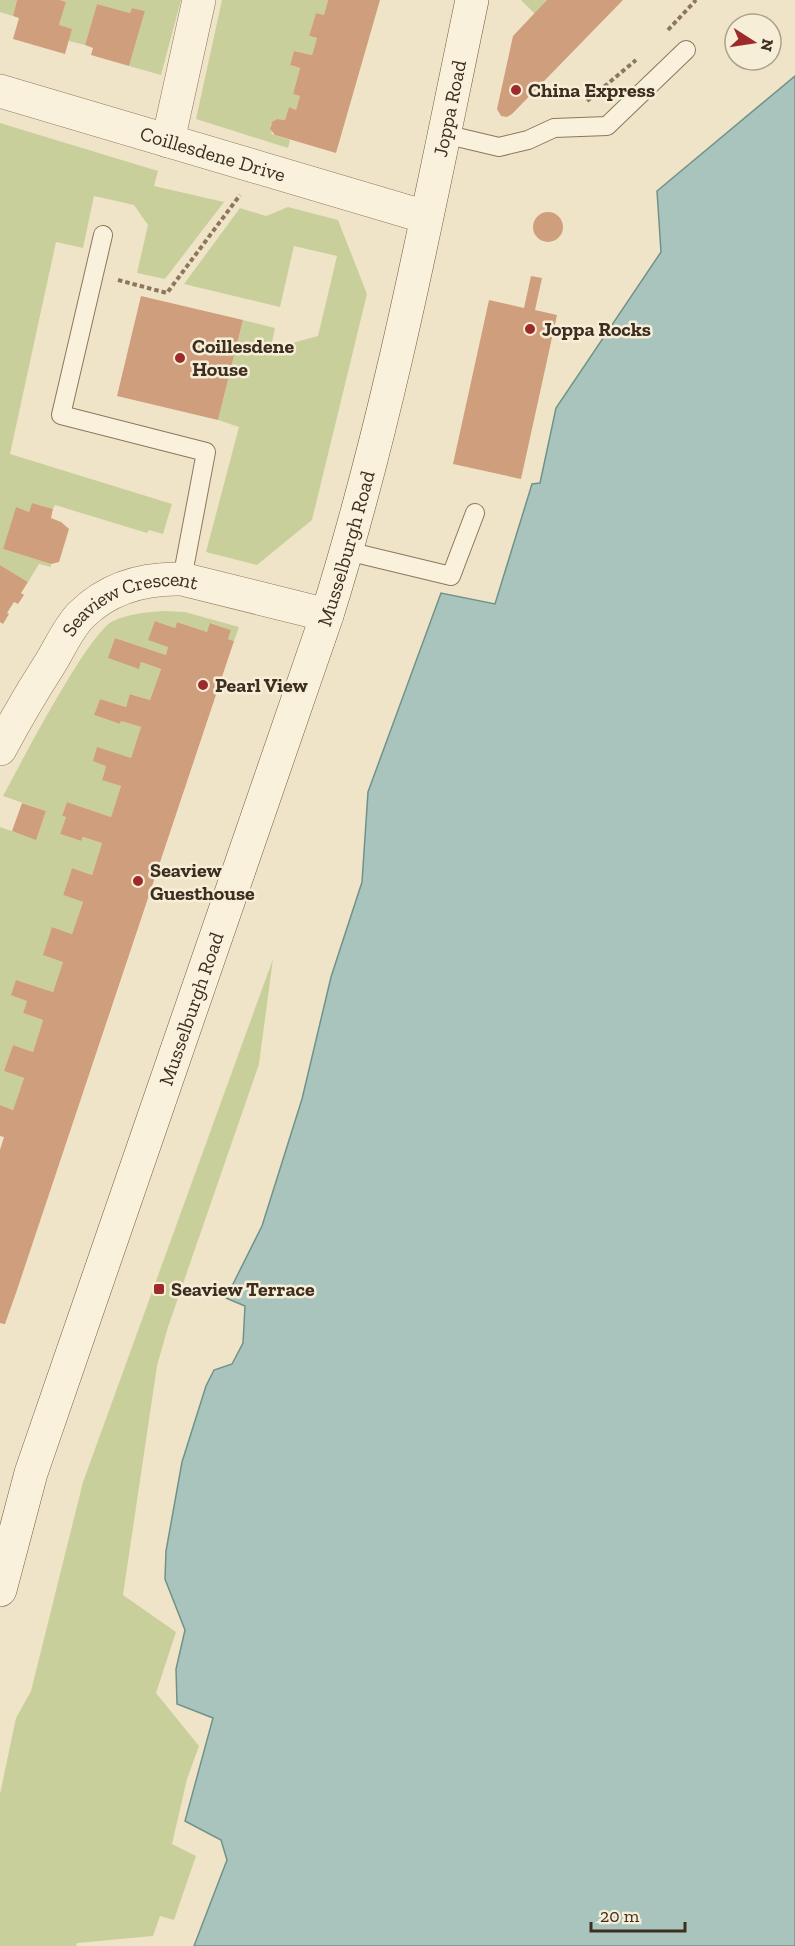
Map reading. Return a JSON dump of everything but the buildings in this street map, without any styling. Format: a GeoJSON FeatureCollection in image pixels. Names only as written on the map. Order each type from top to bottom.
{"type":"FeatureCollection","features":[{"type":"Feature","properties":{"kind":"main road"},"geometry":{"type":"LineString","coordinates":[[168,141],[199,0]]}},
{"type":"Feature","properties":{"kind":"main road","name":"Joppa Road"},"geometry":{"type":"LineString","coordinates":[[426,217],[472,0]]}},
{"type":"Feature","properties":{"kind":"main road","name":"Coillesdene Drive"},"geometry":{"type":"LineString","coordinates":[[0,91],[426,217]]}},
{"type":"Feature","properties":{"kind":"main road","name":"Musselburgh Road"},"geometry":{"type":"LineString","coordinates":[[0,1590],[9,1549],[41,1442],[327,615],[347,550],[391,384],[426,217]]}},
{"type":"Feature","properties":{"kind":"main road","name":"Seaview Crescent"},"geometry":{"type":"LineString","coordinates":[[0,749],[80,616],[104,596],[133,583],[162,578],[182,579],[327,615]]}},
{"type":"Feature","properties":{"kind":"lane"},"geometry":{"type":"LineString","coordinates":[[444,134],[499,147],[528,140],[554,128],[608,126],[686,50]]}},
{"type":"Feature","properties":{"kind":"lane"},"geometry":{"type":"LineString","coordinates":[[103,235],[61,415],[207,452],[182,579]]}},
{"type":"Feature","properties":{"kind":"lane"},"geometry":{"type":"LineString","coordinates":[[347,550],[451,576],[475,513]]}},
{"type":"Feature","properties":{"kind":"path"},"geometry":{"type":"LineString","coordinates":[[666,32],[696,0]]}},
{"type":"Feature","properties":{"kind":"path"},"geometry":{"type":"LineString","coordinates":[[554,128],[642,55]]}},
{"type":"Feature","properties":{"kind":"path"},"geometry":{"type":"LineString","coordinates":[[94,274],[167,293],[260,168]]}},
{"type":"Feature","properties":{"kind":"green space"},"geometry":{"type":"Polygon","coordinates":[[[0,0],[17,0],[13,16],[0,12],[0,0]]]}},
{"type":"Feature","properties":{"kind":"green space"},"geometry":{"type":"Polygon","coordinates":[[[60,0],[181,0],[161,75],[129,66],[145,11],[132,8],[130,13],[97,4],[85,45],[69,41],[59,25],[66,2],[60,0]]]}},
{"type":"Feature","properties":{"kind":"green space"},"geometry":{"type":"Polygon","coordinates":[[[222,0],[328,0],[324,15],[316,13],[309,36],[317,38],[312,55],[294,51],[290,65],[300,68],[293,94],[300,96],[296,110],[289,107],[285,120],[277,119],[270,125],[272,134],[290,140],[288,148],[196,119],[222,0]]]}},
{"type":"Feature","properties":{"kind":"green space"},"geometry":{"type":"Polygon","coordinates":[[[521,0],[547,0],[535,14],[521,0]]]}},
{"type":"Feature","properties":{"kind":"green space"},"geometry":{"type":"Polygon","coordinates":[[[0,123],[158,171],[154,186],[224,202],[165,279],[137,273],[148,225],[134,205],[94,196],[83,248],[56,242],[10,454],[172,504],[163,534],[149,530],[147,533],[55,505],[53,509],[32,503],[29,512],[16,508],[3,549],[51,564],[51,567],[39,564],[28,582],[0,565],[0,123]]]}},
{"type":"Feature","properties":{"kind":"green space"},"geometry":{"type":"Polygon","coordinates":[[[288,207],[338,220],[367,294],[312,520],[257,565],[206,552],[239,427],[218,420],[243,320],[275,328],[272,342],[285,345],[318,336],[337,256],[294,246],[280,307],[184,284],[240,208],[266,216],[288,207]]]}},
{"type":"Feature","properties":{"kind":"green space"},"geometry":{"type":"Polygon","coordinates":[[[163,611],[185,612],[239,627],[234,641],[228,639],[231,630],[211,623],[207,632],[177,622],[175,628],[155,621],[168,647],[166,655],[115,638],[109,658],[139,668],[141,662],[161,669],[150,700],[131,694],[126,707],[100,699],[94,715],[120,724],[121,721],[141,727],[131,758],[106,766],[102,779],[121,786],[111,817],[67,802],[62,816],[66,817],[60,834],[81,841],[83,837],[102,843],[92,875],[72,868],[63,895],[83,902],[72,934],[52,927],[63,962],[53,992],[16,980],[27,1001],[23,1013],[43,1020],[33,1052],[13,1045],[4,1071],[24,1078],[13,1110],[0,1105],[0,827],[36,839],[46,811],[3,796],[55,701],[102,631],[113,621],[125,617],[163,611]]]}},
{"type":"Feature","properties":{"kind":"green space"},"geometry":{"type":"Polygon","coordinates":[[[273,959],[259,1064],[168,1327],[157,1366],[123,1595],[176,1632],[156,1693],[199,1746],[187,1779],[172,1844],[196,1856],[174,1920],[160,1916],[153,1936],[77,1943],[76,1946],[0,1946],[0,1794],[16,1718],[31,1691],[83,1482],[273,959]]]}},
{"type":"Feature","properties":{"kind":"water"},"geometry":{"type":"Polygon","coordinates":[[[795,76],[795,1946],[194,1946],[227,1860],[221,1840],[185,1821],[213,1718],[177,1704],[176,1669],[185,1630],[165,1579],[166,1551],[182,1462],[206,1386],[214,1370],[232,1364],[243,1343],[245,1306],[226,1298],[262,1226],[302,1099],[331,977],[362,882],[368,792],[441,593],[495,604],[532,484],[540,483],[556,408],[661,252],[657,191],[795,76]]]}},
{"type":"Feature","properties":{"kind":"place","name":"China Express"},"geometry":{"type":"Point","coordinates":[516,90]}},
{"type":"Feature","properties":{"kind":"place","name":"Joppa Rocks"},"geometry":{"type":"Point","coordinates":[530,329]}},
{"type":"Feature","properties":{"kind":"place","name":"Coillesdene House"},"geometry":{"type":"Point","coordinates":[180,358]}},
{"type":"Feature","properties":{"kind":"place","name":"Pearl View"},"geometry":{"type":"Point","coordinates":[203,685]}},
{"type":"Feature","properties":{"kind":"place","name":"Seaview Guesthouse"},"geometry":{"type":"Point","coordinates":[138,881]}},
{"type":"Feature","properties":{"kind":"place","name":"Seaview Terrace"},"geometry":{"type":"Point","coordinates":[159,1289]}}]}
